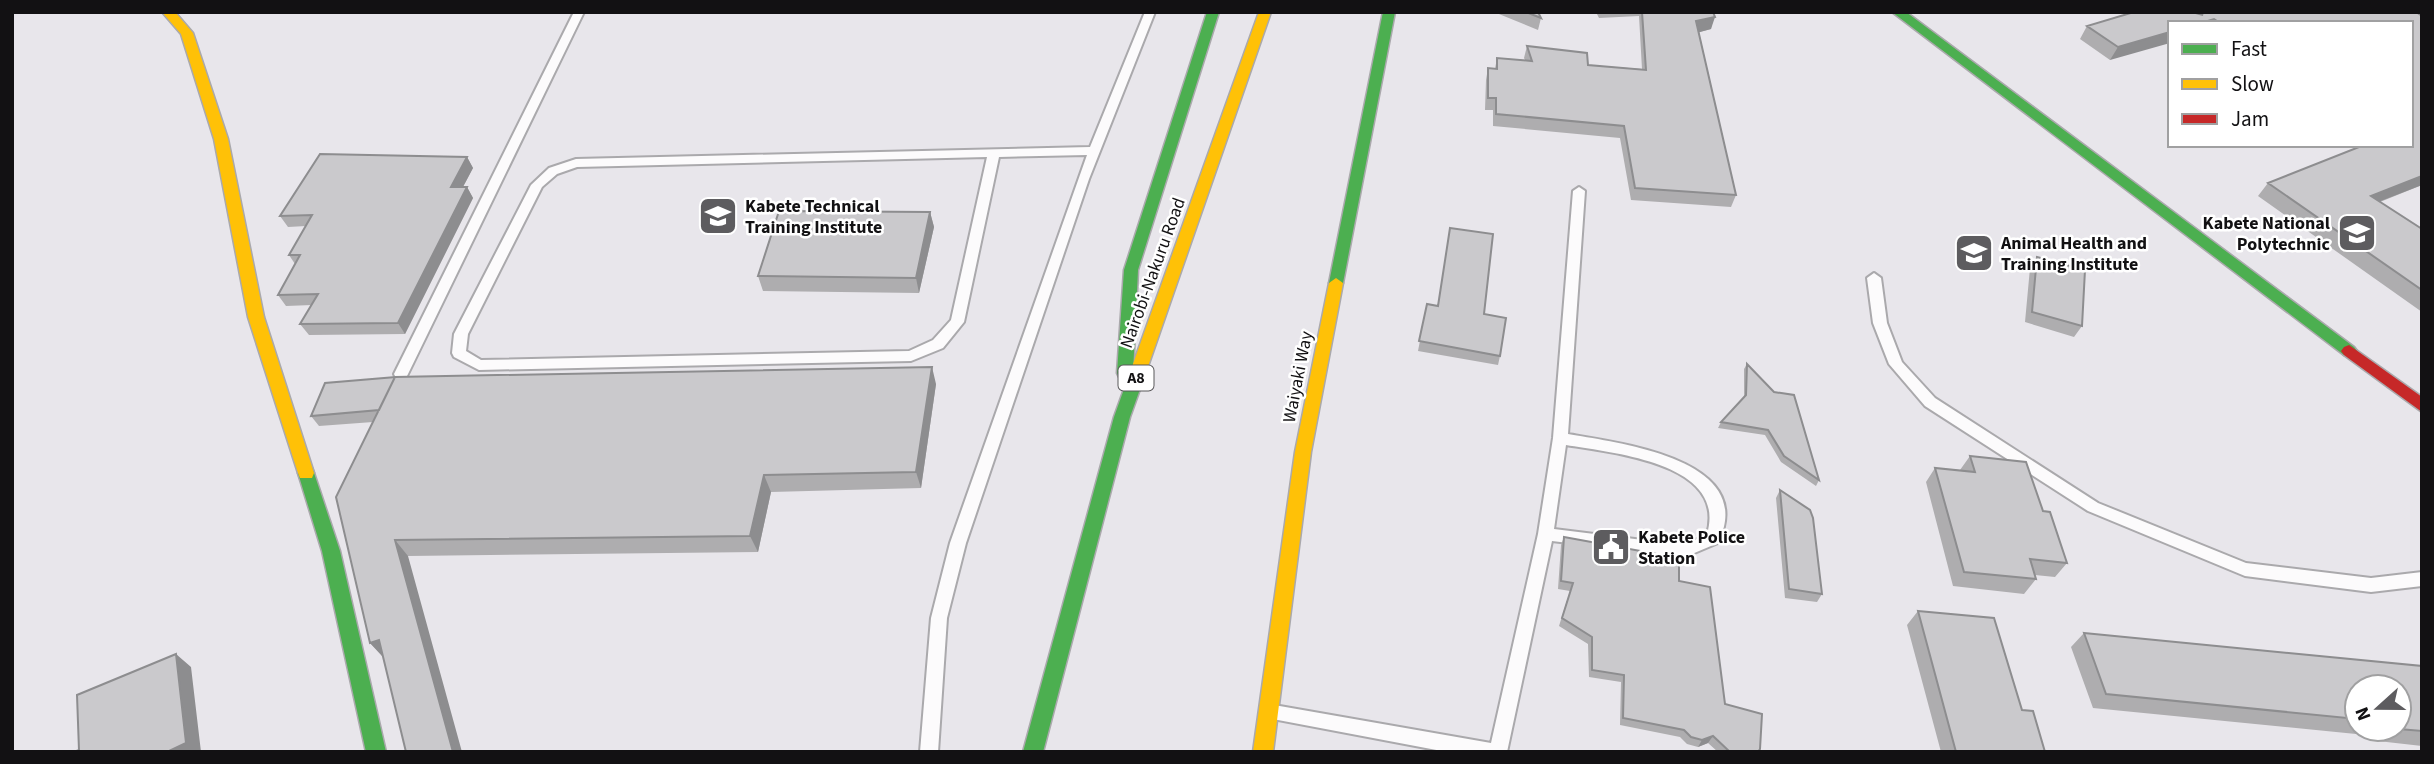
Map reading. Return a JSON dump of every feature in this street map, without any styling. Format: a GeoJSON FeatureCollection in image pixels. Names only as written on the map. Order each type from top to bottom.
{"type":"FeatureCollection","features":[{"type":"Feature","properties":{"kind":"main road"},"geometry":{"type":"LineString","coordinates":[[168,12],[187,33],[221,139],[256,317],[331,551],[376,752]]}},
{"type":"Feature","properties":{"kind":"main road"},"geometry":{"type":"LineString","coordinates":[[1122,417],[1131,270],[1213,12]]}},
{"type":"Feature","properties":{"kind":"main road","name":"Nairobi-Nakuru Road"},"geometry":{"type":"LineString","coordinates":[[1033,752],[1122,417],[1265,12]]}},
{"type":"Feature","properties":{"kind":"main road","name":"Waiyaki Way"},"geometry":{"type":"LineString","coordinates":[[1263,752],[1303,452],[1389,12]]}},
{"type":"Feature","properties":{"kind":"main road"},"geometry":{"type":"LineString","coordinates":[[1898,12],[2422,406]]}},
{"type":"Feature","properties":{"kind":"lane"},"geometry":{"type":"LineString","coordinates":[[401,374],[579,12]]}},
{"type":"Feature","properties":{"kind":"lane"},"geometry":{"type":"LineString","coordinates":[[929,752],[939,618],[958,542],[1094,151],[1150,12]]}},
{"type":"Feature","properties":{"kind":"lane"},"geometry":{"type":"LineString","coordinates":[[994,153],[957,322],[939,344],[911,356],[479,365],[459,353],[461,334],[537,185],[553,171],[576,163],[994,153],[1094,151]]}},
{"type":"Feature","properties":{"kind":"lane"},"geometry":{"type":"LineString","coordinates":[[1270,712],[1496,752],[1546,534],[1560,438],[1579,191]]}},
{"type":"Feature","properties":{"kind":"lane"},"geometry":{"type":"LineString","coordinates":[[1874,278],[1880,323],[1895,364],[1930,402],[2093,507],[2245,569],[2371,585],[2422,579]]}},
{"type":"Feature","properties":{"kind":"lane"},"geometry":{"type":"LineString","coordinates":[[1546,534],[1659,548],[1692,548],[1713,538],[1719,516],[1712,491],[1695,474],[1673,462],[1560,438]]}},
{"type":"Feature","properties":{"kind":"building"},"geometry":{"type":"Polygon","coordinates":[[[1526,12],[1538,12],[1541,18],[1526,12]]]}},
{"type":"Feature","properties":{"kind":"building"},"geometry":{"type":"Polygon","coordinates":[[[1642,12],[1713,12],[1715,17],[1696,21],[1736,195],[1635,188],[1624,126],[1496,114],[1496,98],[1488,98],[1488,68],[1497,69],[1497,58],[1532,61],[1527,46],[1587,53],[1588,65],[1646,70],[1642,12]]]}},
{"type":"Feature","properties":{"kind":"building"},"geometry":{"type":"Polygon","coordinates":[[[2134,12],[2192,12],[2203,15],[2198,12],[2416,12],[2422,16],[2422,176],[2371,196],[2422,229],[2422,290],[2268,183],[2359,147],[2413,147],[2413,21],[2168,21],[2168,33],[2118,47],[2087,26],[2134,12]]]}},
{"type":"Feature","properties":{"kind":"building"},"geometry":{"type":"Polygon","coordinates":[[[320,154],[467,157],[451,187],[467,187],[398,323],[300,324],[318,294],[278,295],[300,255],[289,255],[312,215],[280,216],[320,154]]]}},
{"type":"Feature","properties":{"kind":"building"},"geometry":{"type":"Polygon","coordinates":[[[779,211],[930,212],[916,278],[758,276],[779,211]]]}},
{"type":"Feature","properties":{"kind":"building"},"geometry":{"type":"Polygon","coordinates":[[[1450,228],[1493,234],[1484,314],[1506,318],[1500,356],[1419,341],[1427,304],[1438,306],[1450,228]]]}},
{"type":"Feature","properties":{"kind":"building"},"geometry":{"type":"Polygon","coordinates":[[[2037,257],[2085,270],[2082,326],[2032,312],[2037,257]]]}},
{"type":"Feature","properties":{"kind":"building"},"geometry":{"type":"Polygon","coordinates":[[[1747,364],[1774,392],[1794,395],[1819,480],[1784,456],[1768,430],[1721,422],[1746,395],[1747,364]]]}},
{"type":"Feature","properties":{"kind":"building"},"geometry":{"type":"Polygon","coordinates":[[[932,367],[916,472],[764,475],[750,536],[395,540],[453,752],[406,752],[379,640],[370,643],[336,497],[395,377],[932,367]]]}},
{"type":"Feature","properties":{"kind":"building"},"geometry":{"type":"Polygon","coordinates":[[[395,377],[379,410],[311,416],[325,383],[395,377]]]}},
{"type":"Feature","properties":{"kind":"building"},"geometry":{"type":"Polygon","coordinates":[[[1970,456],[2026,462],[2043,511],[2050,512],[2067,563],[2030,559],[2036,579],[1964,572],[1935,468],[1975,472],[1970,456]]]}},
{"type":"Feature","properties":{"kind":"building"},"geometry":{"type":"Polygon","coordinates":[[[1780,490],[1810,510],[1822,594],[1789,589],[1780,490]]]}},
{"type":"Feature","properties":{"kind":"building"},"geometry":{"type":"Polygon","coordinates":[[[1564,537],[1679,558],[1679,581],[1710,587],[1725,704],[1762,714],[1758,752],[1730,752],[1713,736],[1702,740],[1691,737],[1684,730],[1623,718],[1624,675],[1592,670],[1592,637],[1562,618],[1573,583],[1561,581],[1564,537]]]}},
{"type":"Feature","properties":{"kind":"building"},"geometry":{"type":"Polygon","coordinates":[[[1918,611],[1994,618],[2022,710],[2033,711],[2045,752],[1956,752],[1918,611]]]}},
{"type":"Feature","properties":{"kind":"building"},"geometry":{"type":"Polygon","coordinates":[[[2084,633],[2422,666],[2422,731],[2413,730],[2413,673],[2343,673],[2343,718],[2106,694],[2084,633]]]}},
{"type":"Feature","properties":{"kind":"building"},"geometry":{"type":"Polygon","coordinates":[[[176,654],[186,743],[167,752],[74,752],[79,750],[77,695],[176,654]]]}},
{"type":"Feature","properties":{"kind":"traffic: fast"},"geometry":{"type":"LineString","coordinates":[[1125,373],[1131,270],[1213,12]]}},
{"type":"Feature","properties":{"kind":"traffic: fast"},"geometry":{"type":"LineString","coordinates":[[1336,283],[1389,12]]}},
{"type":"Feature","properties":{"kind":"traffic: fast"},"geometry":{"type":"LineString","coordinates":[[1898,12],[2349,351]]}},
{"type":"Feature","properties":{"kind":"traffic: fast"},"geometry":{"type":"LineString","coordinates":[[1033,752],[1122,417],[1136,378]]}},
{"type":"Feature","properties":{"kind":"traffic: fast"},"geometry":{"type":"LineString","coordinates":[[306,473],[331,551],[376,752]]}},
{"type":"Feature","properties":{"kind":"traffic: slow"},"geometry":{"type":"LineString","coordinates":[[168,12],[187,33],[221,139],[256,317],[306,473]]}},
{"type":"Feature","properties":{"kind":"traffic: slow"},"geometry":{"type":"LineString","coordinates":[[1136,378],[1265,12]]}},
{"type":"Feature","properties":{"kind":"traffic: slow"},"geometry":{"type":"LineString","coordinates":[[1263,752],[1303,452],[1336,283]]}},
{"type":"Feature","properties":{"kind":"traffic: jam"},"geometry":{"type":"LineString","coordinates":[[2349,351],[2422,406]]}},
{"type":"Feature","properties":{"kind":"place","name":"Kabete Technical Training Institute"},"geometry":{"type":"Point","coordinates":[718,216]}},
{"type":"Feature","properties":{"kind":"place","name":"Kabete National Polytechnic"},"geometry":{"type":"Point","coordinates":[2357,233]}},
{"type":"Feature","properties":{"kind":"place","name":"Animal Health and Training Institute"},"geometry":{"type":"Point","coordinates":[1974,253]}},
{"type":"Feature","properties":{"kind":"place","name":"Kabete Police Station"},"geometry":{"type":"Point","coordinates":[1611,547]}}]}
